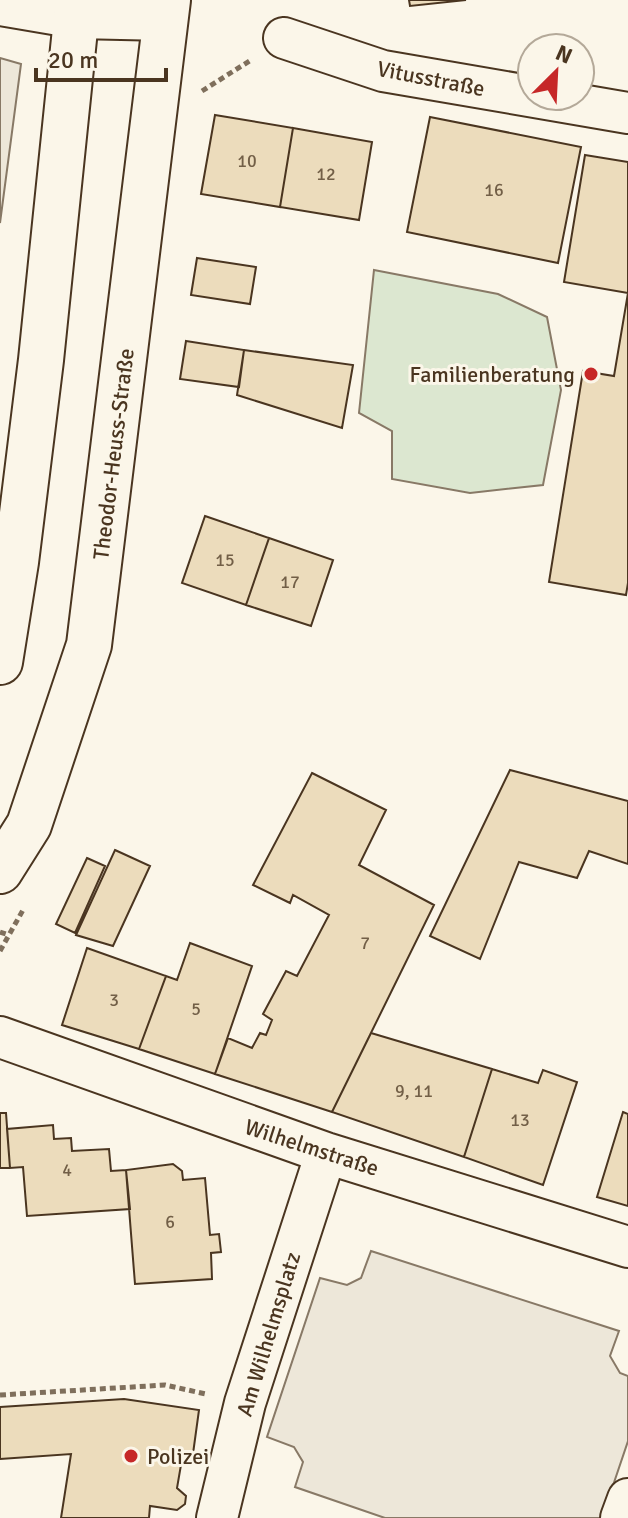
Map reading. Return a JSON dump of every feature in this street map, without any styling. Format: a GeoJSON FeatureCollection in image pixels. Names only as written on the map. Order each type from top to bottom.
{"type":"FeatureCollection","features":[{"type":"Feature","properties":{"kind":"main road"},"geometry":{"type":"LineString","coordinates":[[0,662],[39,376],[77,9]]}},
{"type":"Feature","properties":{"kind":"main road","name":"Theodor-Heuss-Straße"},"geometry":{"type":"LineString","coordinates":[[0,871],[29,825],[89,645],[167,10]]}},
{"type":"Feature","properties":{"kind":"street"},"geometry":{"type":"LineString","coordinates":[[0,5],[77,9]]}},
{"type":"Feature","properties":{"kind":"street","name":"Theodor-Heuss-Straße"},"geometry":{"type":"LineString","coordinates":[[77,9],[167,10]]}},
{"type":"Feature","properties":{"kind":"street","name":"Vitusstraße"},"geometry":{"type":"LineString","coordinates":[[284,38],[383,71],[628,113]]}},
{"type":"Feature","properties":{"kind":"street","name":"Wilhelmstraße"},"geometry":{"type":"LineString","coordinates":[[0,1037],[326,1153],[628,1247]]}},
{"type":"Feature","properties":{"kind":"street","name":"Am Wilhelmsplatz"},"geometry":{"type":"LineString","coordinates":[[217,1518],[245,1403],[326,1153]]}},
{"type":"Feature","properties":{"kind":"street"},"geometry":{"type":"LineString","coordinates":[[621,1518],[628,1499]]}},
{"type":"Feature","properties":{"kind":"path"},"geometry":{"type":"LineString","coordinates":[[191,93],[204,90],[284,38]]}},
{"type":"Feature","properties":{"kind":"path"},"geometry":{"type":"LineString","coordinates":[[0,932],[9,935]]}},
{"type":"Feature","properties":{"kind":"path"},"geometry":{"type":"LineString","coordinates":[[0,1395],[165,1385],[245,1403]]}},
{"type":"Feature","properties":{"kind":"green space"},"geometry":{"type":"Polygon","coordinates":[[[374,270],[498,294],[547,317],[561,390],[543,485],[470,493],[392,479],[392,431],[359,413],[374,270]]]}},
{"type":"Feature","properties":{"kind":"shaded area"},"geometry":{"type":"Polygon","coordinates":[[[0,58],[21,64],[0,223],[0,58]]]}},
{"type":"Feature","properties":{"kind":"shaded area"},"geometry":{"type":"Polygon","coordinates":[[[371,1251],[619,1331],[610,1356],[620,1373],[628,1376],[628,1441],[602,1518],[385,1518],[295,1487],[303,1462],[294,1447],[267,1437],[320,1278],[347,1285],[361,1278],[371,1251]]]}},
{"type":"Feature","properties":{"kind":"building"},"geometry":{"type":"Polygon","coordinates":[[[409,0],[466,0],[410,6],[409,0]]]}},
{"type":"Feature","properties":{"kind":"building"},"geometry":{"type":"Polygon","coordinates":[[[215,115],[293,128],[280,207],[201,194],[215,115]]]}},
{"type":"Feature","properties":{"kind":"building"},"geometry":{"type":"Polygon","coordinates":[[[430,117],[581,147],[558,263],[407,232],[430,117]]]}},
{"type":"Feature","properties":{"kind":"building"},"geometry":{"type":"Polygon","coordinates":[[[293,128],[372,142],[359,220],[280,207],[293,128]]]}},
{"type":"Feature","properties":{"kind":"building"},"geometry":{"type":"Polygon","coordinates":[[[585,155],[628,162],[628,293],[564,282],[585,155]]]}},
{"type":"Feature","properties":{"kind":"building"},"geometry":{"type":"Polygon","coordinates":[[[197,258],[256,267],[250,304],[191,295],[197,258]]]}},
{"type":"Feature","properties":{"kind":"building","name":"Familienberatung"},"geometry":{"type":"Polygon","coordinates":[[[628,293],[626,595],[549,582],[583,371],[614,376],[628,293]]]}},
{"type":"Feature","properties":{"kind":"building"},"geometry":{"type":"Polygon","coordinates":[[[186,341],[244,350],[239,387],[180,379],[186,341]]]}},
{"type":"Feature","properties":{"kind":"building"},"geometry":{"type":"Polygon","coordinates":[[[244,350],[353,365],[342,428],[237,395],[244,350]]]}},
{"type":"Feature","properties":{"kind":"building"},"geometry":{"type":"Polygon","coordinates":[[[205,516],[269,538],[246,605],[182,583],[205,516]]]}},
{"type":"Feature","properties":{"kind":"building"},"geometry":{"type":"Polygon","coordinates":[[[269,538],[333,560],[311,626],[246,605],[269,538]]]}},
{"type":"Feature","properties":{"kind":"building"},"geometry":{"type":"Polygon","coordinates":[[[510,770],[628,801],[628,864],[589,851],[577,878],[519,862],[480,959],[430,936],[510,770]]]}},
{"type":"Feature","properties":{"kind":"building"},"geometry":{"type":"Polygon","coordinates":[[[312,773],[386,810],[359,865],[434,905],[332,1112],[215,1074],[228,1038],[252,1048],[260,1033],[266,1035],[272,1020],[263,1014],[286,971],[297,976],[329,915],[293,895],[290,903],[253,885],[312,773]]]}},
{"type":"Feature","properties":{"kind":"building"},"geometry":{"type":"Polygon","coordinates":[[[115,850],[150,866],[113,946],[76,935],[115,850]]]}},
{"type":"Feature","properties":{"kind":"building"},"geometry":{"type":"Polygon","coordinates":[[[87,858],[105,866],[75,933],[56,924],[87,858]]]}},
{"type":"Feature","properties":{"kind":"building"},"geometry":{"type":"Polygon","coordinates":[[[190,943],[252,966],[215,1074],[139,1049],[166,976],[177,980],[190,943]]]}},
{"type":"Feature","properties":{"kind":"building"},"geometry":{"type":"Polygon","coordinates":[[[87,948],[166,976],[139,1049],[62,1025],[87,948]]]}},
{"type":"Feature","properties":{"kind":"building"},"geometry":{"type":"Polygon","coordinates":[[[371,1033],[492,1069],[464,1157],[332,1112],[371,1033]]]}},
{"type":"Feature","properties":{"kind":"building"},"geometry":{"type":"Polygon","coordinates":[[[492,1069],[538,1083],[543,1070],[577,1082],[543,1185],[464,1157],[492,1069]]]}},
{"type":"Feature","properties":{"kind":"building"},"geometry":{"type":"Polygon","coordinates":[[[623,1112],[628,1114],[628,1206],[597,1197],[623,1112]]]}},
{"type":"Feature","properties":{"kind":"building"},"geometry":{"type":"Polygon","coordinates":[[[0,1113],[6,1113],[10,1168],[0,1168],[0,1113]]]}},
{"type":"Feature","properties":{"kind":"building"},"geometry":{"type":"Polygon","coordinates":[[[53,1125],[54,1139],[71,1138],[72,1151],[109,1149],[111,1171],[126,1170],[130,1209],[27,1216],[23,1167],[10,1168],[7,1129],[53,1125]]]}},
{"type":"Feature","properties":{"kind":"building"},"geometry":{"type":"Polygon","coordinates":[[[173,1164],[182,1171],[183,1180],[205,1178],[210,1235],[219,1234],[221,1252],[211,1253],[212,1279],[135,1284],[126,1170],[173,1164]]]}},
{"type":"Feature","properties":{"kind":"building","name":"Polizei"},"geometry":{"type":"Polygon","coordinates":[[[124,1399],[199,1410],[192,1461],[182,1459],[177,1488],[186,1496],[185,1504],[177,1510],[150,1506],[149,1518],[61,1518],[71,1454],[0,1459],[0,1407],[124,1399]]]}},
{"type":"Feature","properties":{"kind":"place","name":"Familienberatung"},"geometry":{"type":"Point","coordinates":[591,374]}},
{"type":"Feature","properties":{"kind":"place","name":"Polizei"},"geometry":{"type":"Point","coordinates":[131,1456]}}]}
